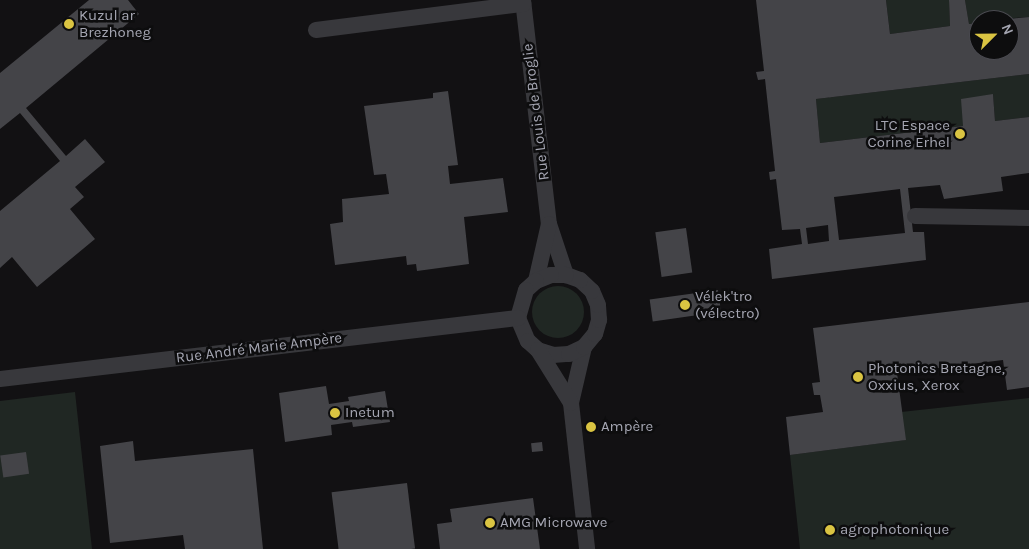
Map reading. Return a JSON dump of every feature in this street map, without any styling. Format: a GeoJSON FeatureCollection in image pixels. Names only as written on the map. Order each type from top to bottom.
{"type":"FeatureCollection","features":[{"type":"Feature","properties":{"kind":"street"},"geometry":{"type":"LineString","coordinates":[[316,30],[523,2]]}},
{"type":"Feature","properties":{"kind":"street","name":"Rue Louis de Broglie"},"geometry":{"type":"LineString","coordinates":[[523,2],[549,224],[566,275]]}},
{"type":"Feature","properties":{"kind":"street"},"geometry":{"type":"LineString","coordinates":[[915,216],[1029,218]]}},
{"type":"Feature","properties":{"kind":"street","name":"Rue Louis de Broglie"},"geometry":{"type":"LineString","coordinates":[[518,318],[526,290],[536,281],[549,224]]}},
{"type":"Feature","properties":{"kind":"street"},"geometry":{"type":"LineString","coordinates":[[536,281],[551,275],[566,275],[580,280],[592,291],[598,305],[597,327],[584,347],[571,403],[587,549]]}},
{"type":"Feature","properties":{"kind":"street"},"geometry":{"type":"LineString","coordinates":[[518,318],[528,342],[538,350],[571,403]]}},
{"type":"Feature","properties":{"kind":"street","name":"Rue André Marie Ampère"},"geometry":{"type":"LineString","coordinates":[[0,379],[518,318]]}},
{"type":"Feature","properties":{"kind":"street"},"geometry":{"type":"LineString","coordinates":[[538,350],[561,355],[584,347]]}},
{"type":"Feature","properties":{"kind":"shaded area"},"geometry":{"type":"Polygon","coordinates":[[[886,0],[949,0],[950,26],[890,34],[886,0]]]}},
{"type":"Feature","properties":{"kind":"shaded area"},"geometry":{"type":"Polygon","coordinates":[[[965,0],[1029,0],[1029,17],[1019,18],[1019,10],[969,10],[969,24],[965,0]]]}},
{"type":"Feature","properties":{"kind":"shaded area"},"geometry":{"type":"Polygon","coordinates":[[[1029,74],[1029,117],[995,121],[993,94],[963,126],[820,143],[816,99],[1029,74]]]}},
{"type":"Feature","properties":{"kind":"shaded area"},"geometry":{"type":"Polygon","coordinates":[[[558,286],[572,290],[580,298],[584,312],[580,326],[572,334],[558,338],[544,334],[536,326],[532,312],[536,298],[544,290],[558,286]]]}},
{"type":"Feature","properties":{"kind":"shaded area"},"geometry":{"type":"Polygon","coordinates":[[[75,392],[92,549],[0,549],[0,401],[75,392]]]}},
{"type":"Feature","properties":{"kind":"shaded area"},"geometry":{"type":"Polygon","coordinates":[[[1029,398],[1029,549],[800,549],[790,455],[905,440],[901,412],[1029,398]]]}},
{"type":"Feature","properties":{"kind":"building"},"geometry":{"type":"Polygon","coordinates":[[[89,0],[128,0],[139,14],[26,108],[66,156],[85,139],[105,162],[75,187],[84,197],[70,209],[95,239],[37,287],[12,257],[0,268],[0,211],[60,161],[20,113],[0,129],[0,73],[89,0]]]}},
{"type":"Feature","properties":{"kind":"building","name":"LTC Espace Corine Erhel"},"geometry":{"type":"Polygon","coordinates":[[[756,0],[886,0],[890,34],[950,26],[949,0],[965,0],[969,24],[969,60],[1019,60],[1019,18],[1029,17],[1029,74],[816,99],[820,143],[963,126],[961,99],[993,94],[995,121],[1029,117],[1029,173],[1001,177],[1003,191],[944,199],[940,185],[908,188],[913,232],[924,232],[926,260],[772,279],[769,249],[802,244],[800,229],[782,230],[776,179],[770,180],[769,172],[775,171],[765,79],[758,80],[756,72],[764,71],[756,0]],[[900,189],[834,197],[839,240],[905,233],[900,189]],[[828,225],[806,228],[808,244],[829,241],[828,225]]]}},
{"type":"Feature","properties":{"kind":"building"},"geometry":{"type":"Polygon","coordinates":[[[448,91],[458,165],[448,166],[450,184],[503,178],[508,212],[464,217],[469,264],[417,271],[416,264],[407,265],[406,256],[335,265],[330,224],[343,222],[342,199],[389,194],[386,174],[374,175],[364,106],[433,98],[433,93],[448,91]]]}},
{"type":"Feature","properties":{"kind":"building"},"geometry":{"type":"Polygon","coordinates":[[[686,228],[692,273],[662,277],[655,232],[686,228]]]}},
{"type":"Feature","properties":{"kind":"building","name":"Vélek'tro (vélectro)"},"geometry":{"type":"Polygon","coordinates":[[[718,290],[721,312],[653,321],[650,300],[718,290]]]}},
{"type":"Feature","properties":{"kind":"building","name":"Photonics Bretagne, Oxxius, Xerox"},"geometry":{"type":"Polygon","coordinates":[[[1029,302],[1029,387],[1007,390],[1003,360],[897,373],[906,440],[790,455],[786,417],[823,412],[820,395],[814,395],[812,383],[820,382],[813,328],[1029,302]]]}},
{"type":"Feature","properties":{"kind":"building","name":"Inetum"},"geometry":{"type":"Polygon","coordinates":[[[326,386],[329,404],[349,401],[348,397],[385,391],[390,422],[353,427],[352,422],[331,425],[332,435],[285,442],[279,393],[326,386]]]}},
{"type":"Feature","properties":{"kind":"building"},"geometry":{"type":"Polygon","coordinates":[[[133,441],[135,461],[253,449],[263,549],[185,549],[183,535],[110,543],[100,446],[133,441]]]}},
{"type":"Feature","properties":{"kind":"building"},"geometry":{"type":"Polygon","coordinates":[[[542,442],[543,451],[532,452],[531,443],[542,442]]]}},
{"type":"Feature","properties":{"kind":"building"},"geometry":{"type":"Polygon","coordinates":[[[26,452],[29,474],[3,477],[0,456],[26,452]]]}},
{"type":"Feature","properties":{"kind":"building"},"geometry":{"type":"Polygon","coordinates":[[[407,483],[415,549],[339,549],[332,492],[407,483]]]}},
{"type":"Feature","properties":{"kind":"building","name":"AMG Microwave"},"geometry":{"type":"Polygon","coordinates":[[[533,498],[540,549],[440,549],[437,524],[452,522],[450,509],[533,498]]]}},
{"type":"Feature","properties":{"kind":"place","name":"Kuzul ar Brezhoneg"},"geometry":{"type":"Point","coordinates":[69,24]}},
{"type":"Feature","properties":{"kind":"place","name":"LTC Espace Corine Erhel"},"geometry":{"type":"Point","coordinates":[960,134]}},
{"type":"Feature","properties":{"kind":"place","name":"Vélek'tro (vélectro)"},"geometry":{"type":"Point","coordinates":[685,305]}},
{"type":"Feature","properties":{"kind":"place","name":"Photonics Bretagne, Oxxius, Xerox"},"geometry":{"type":"Point","coordinates":[858,377]}},
{"type":"Feature","properties":{"kind":"place","name":"Inetum"},"geometry":{"type":"Point","coordinates":[335,413]}},
{"type":"Feature","properties":{"kind":"place","name":"Ampère"},"geometry":{"type":"Point","coordinates":[591,427]}},
{"type":"Feature","properties":{"kind":"place","name":"AMG Microwave"},"geometry":{"type":"Point","coordinates":[490,523]}},
{"type":"Feature","properties":{"kind":"place","name":"agrophotonique"},"geometry":{"type":"Point","coordinates":[830,530]}}]}
